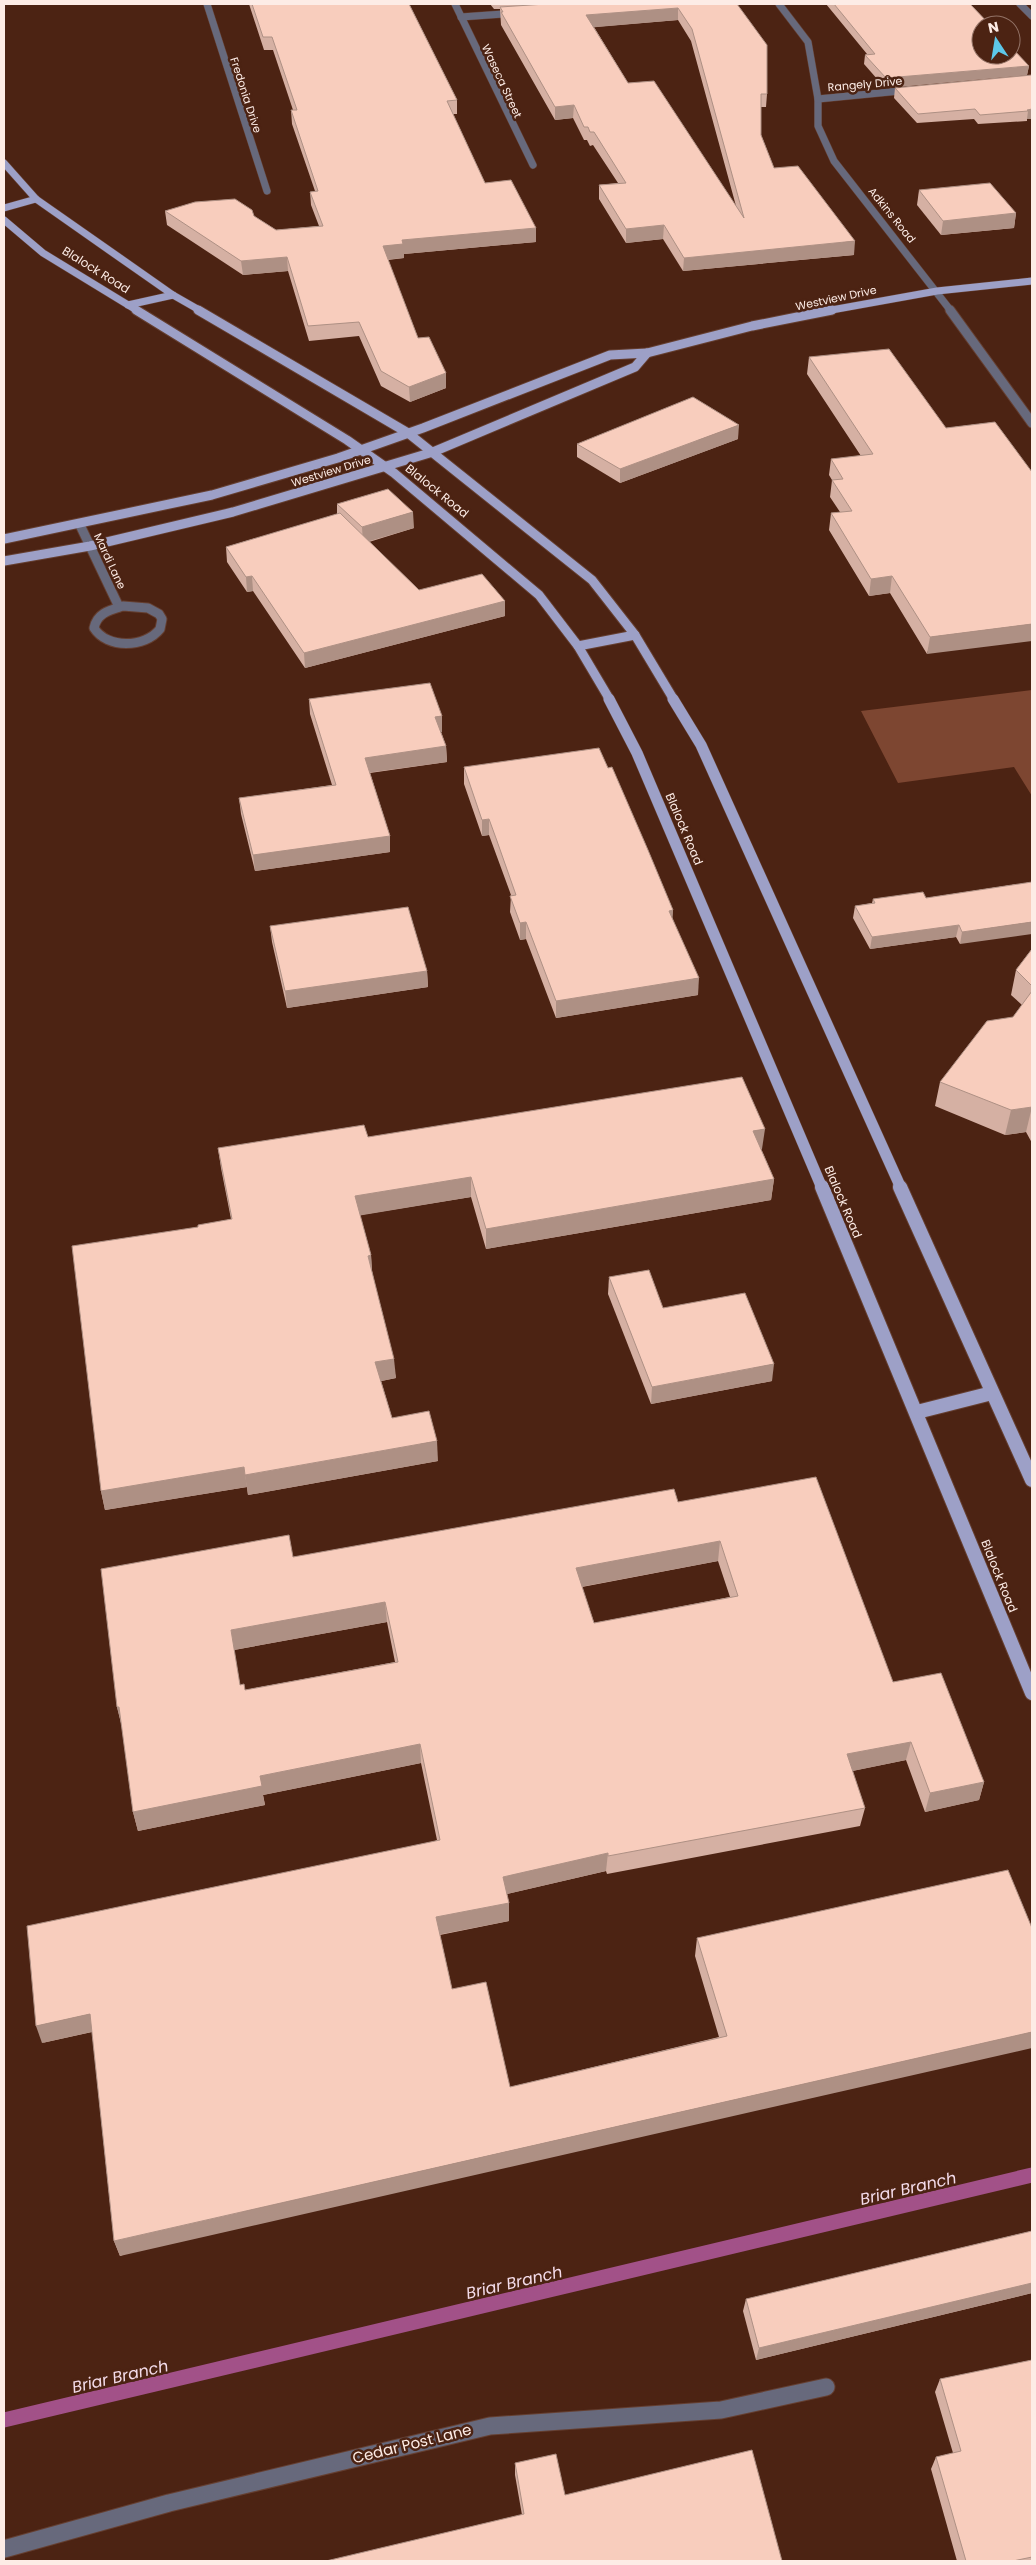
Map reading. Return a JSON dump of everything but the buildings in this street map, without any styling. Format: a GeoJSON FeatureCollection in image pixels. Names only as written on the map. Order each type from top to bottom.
{"type":"FeatureCollection","features":[{"type":"Feature","properties":{"kind":"main road","name":"Blalock Road"},"geometry":{"type":"LineString","coordinates":[[4,163],[36,199],[173,295],[408,433],[592,580],[635,635],[702,748],[1032,1480]]}},
{"type":"Feature","properties":{"kind":"main road"},"geometry":{"type":"LineString","coordinates":[[4,208],[36,199]]}},
{"type":"Feature","properties":{"kind":"main road","name":"Blalock Road"},"geometry":{"type":"LineString","coordinates":[[4,220],[43,253],[361,449],[385,466],[521,578],[539,595],[578,646],[637,753],[917,1412],[1032,1693]]}},
{"type":"Feature","properties":{"kind":"main road","name":"Westview Drive"},"geometry":{"type":"LineString","coordinates":[[4,539],[212,495],[408,433],[610,355],[647,353],[752,326],[937,291],[1032,281]]}},
{"type":"Feature","properties":{"kind":"main road"},"geometry":{"type":"LineString","coordinates":[[128,306],[173,295]]}},
{"type":"Feature","properties":{"kind":"main road","name":"Westview Drive"},"geometry":{"type":"LineString","coordinates":[[4,561],[90,546],[233,512],[433,452],[635,368],[647,353]]}},
{"type":"Feature","properties":{"kind":"main road"},"geometry":{"type":"LineString","coordinates":[[578,646],[635,635]]}},
{"type":"Feature","properties":{"kind":"main road"},"geometry":{"type":"LineString","coordinates":[[917,1412],[992,1392]]}},
{"type":"Feature","properties":{"kind":"street","name":"Fredonia Drive"},"geometry":{"type":"LineString","coordinates":[[207,4],[267,191]]}},
{"type":"Feature","properties":{"kind":"street","name":"Waseca Street"},"geometry":{"type":"LineString","coordinates":[[455,4],[533,165]]}},
{"type":"Feature","properties":{"kind":"street","name":"Adkins Road"},"geometry":{"type":"LineString","coordinates":[[779,4],[808,42],[818,98],[818,126],[834,161],[937,291],[998,378],[1032,422]]}},
{"type":"Feature","properties":{"kind":"street"},"geometry":{"type":"LineString","coordinates":[[1020,4],[1032,16]]}},
{"type":"Feature","properties":{"kind":"street"},"geometry":{"type":"LineString","coordinates":[[461,17],[523,13]]}},
{"type":"Feature","properties":{"kind":"street","name":"Rangely Drive"},"geometry":{"type":"LineString","coordinates":[[818,98],[915,90]]}},
{"type":"Feature","properties":{"kind":"street","name":"Mardi Lane"},"geometry":{"type":"LineString","coordinates":[[80,524],[119,607]]}},
{"type":"Feature","properties":{"kind":"street","name":"Mardi Lane"},"geometry":{"type":"LineString","coordinates":[[135,606],[155,611],[162,617],[161,630],[145,640],[133,643],[121,644],[100,638],[95,633],[93,626],[96,620],[102,614],[119,607],[135,606]]}},
{"type":"Feature","properties":{"kind":"street","name":"Cedar Post Lane"},"geometry":{"type":"LineString","coordinates":[[5,2553],[169,2503],[490,2426],[721,2410],[826,2387]]}},
{"type":"Feature","properties":{"kind":"shaded area"},"geometry":{"type":"Polygon","coordinates":[[[1032,690],[1032,796],[1014,767],[898,783],[861,711],[1032,690]]]}},
{"type":"Feature","properties":{"kind":"waterway","name":"Briar Branch"},"geometry":{"type":"LineString","coordinates":[[4,2420],[1032,2175]]}}]}
